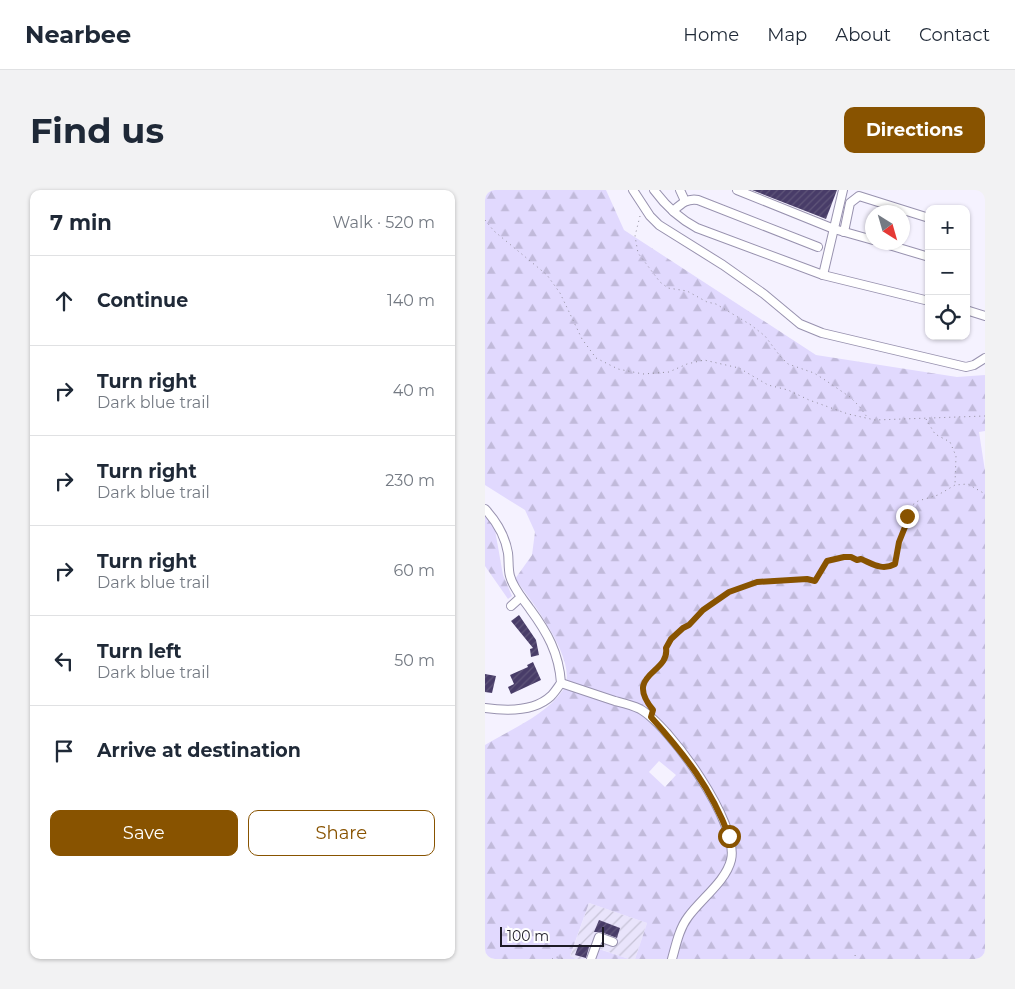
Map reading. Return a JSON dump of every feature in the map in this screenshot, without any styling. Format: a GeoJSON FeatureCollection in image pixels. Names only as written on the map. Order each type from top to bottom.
{"type":"FeatureCollection","features":[{"type":"Feature","properties":{"kind":"street"},"geometry":{"type":"LineString","coordinates":[[633,190],[642,205],[659,225],[723,265],[764,294],[800,324],[822,333],[966,367],[974,365],[985,358]]}},
{"type":"Feature","properties":{"kind":"street"},"geometry":{"type":"LineString","coordinates":[[654,190],[687,223],[697,228],[823,275],[925,300]]}},
{"type":"Feature","properties":{"kind":"street"},"geometry":{"type":"LineString","coordinates":[[680,190],[685,201]]}},
{"type":"Feature","properties":{"kind":"street"},"geometry":{"type":"LineString","coordinates":[[737,190],[834,229],[865,238]]}},
{"type":"Feature","properties":{"kind":"street"},"geometry":{"type":"LineString","coordinates":[[823,275],[843,190]]}},
{"type":"Feature","properties":{"kind":"street"},"geometry":{"type":"LineString","coordinates":[[844,232],[850,204],[859,196],[925,217]]}},
{"type":"Feature","properties":{"kind":"street"},"geometry":{"type":"LineString","coordinates":[[673,210],[685,201],[698,200],[818,247]]}},
{"type":"Feature","properties":{"kind":"street"},"geometry":{"type":"LineString","coordinates":[[906,250],[925,256]]}},
{"type":"Feature","properties":{"kind":"street"},"geometry":{"type":"LineString","coordinates":[[970,311],[985,316]]}},
{"type":"Feature","properties":{"kind":"street"},"geometry":{"type":"LineString","coordinates":[[485,509],[497,522],[504,537],[510,576],[557,654],[561,683],[551,696],[525,709],[485,708]]}},
{"type":"Feature","properties":{"kind":"street"},"geometry":{"type":"LineString","coordinates":[[511,606],[521,597]]}},
{"type":"Feature","properties":{"kind":"street"},"geometry":{"type":"LineString","coordinates":[[561,683],[639,708],[651,717],[703,781],[719,811],[733,847],[731,860],[727,872],[686,919],[677,938],[672,959]]}},
{"type":"Feature","properties":{"kind":"street"},"geometry":{"type":"LineString","coordinates":[[591,959],[599,937],[613,942]]}},
{"type":"Feature","properties":{"kind":"path"},"geometry":{"type":"LineString","coordinates":[[642,205],[635,236],[637,253],[660,282],[668,288],[687,291],[707,302],[716,304],[751,325],[765,336],[788,364],[814,373],[825,380],[859,406],[867,418]]}},
{"type":"Feature","properties":{"kind":"path"},"geometry":{"type":"LineString","coordinates":[[485,220],[494,231],[547,275],[560,293],[582,339],[597,358],[618,369],[643,374],[669,372],[687,364],[705,360],[739,368],[768,385],[787,390],[848,414],[875,420],[985,416]]}},
{"type":"Feature","properties":{"kind":"path"},"geometry":{"type":"LineString","coordinates":[[926,419],[935,434],[951,442],[956,456],[955,485]]}},
{"type":"Feature","properties":{"kind":"path"},"geometry":{"type":"LineString","coordinates":[[651,717],[653,710],[643,691],[647,676],[662,664],[667,653],[666,648],[671,639],[689,625],[703,610],[729,592],[757,582],[807,579],[815,581],[827,561],[834,558],[851,557],[857,560],[861,559],[871,565],[890,566],[895,564],[897,550],[911,506],[918,501],[938,495],[955,485],[968,484],[985,494]]}},
{"type":"Feature","properties":{"kind":"path"},"geometry":{"type":"LineString","coordinates":[[855,955],[856,959]]}},
{"type":"Feature","properties":{"kind":"path"},"geometry":{"type":"LineString","coordinates":[[552,959],[557,957],[565,959]]}},
{"type":"Feature","properties":{"kind":"shaded area"},"geometry":{"type":"Polygon","coordinates":[[[589,903],[647,923],[635,959],[629,959],[600,949],[596,959],[576,959],[570,957],[589,903]]]}},
{"type":"Feature","properties":{"kind":"green space"},"geometry":{"type":"Polygon","coordinates":[[[485,190],[606,190],[624,230],[816,355],[957,377],[985,375],[985,431],[979,432],[985,471],[985,959],[635,959],[647,923],[589,903],[570,956],[576,959],[485,959],[485,745],[537,715],[547,707],[563,690],[567,679],[560,649],[552,633],[515,579],[532,555],[535,532],[525,510],[485,485],[485,190]],[[659,761],[649,772],[665,787],[676,775],[659,761]]]}},
{"type":"Feature","properties":{"kind":"green space"},"geometry":{"type":"Polygon","coordinates":[[[485,515],[495,530],[503,575],[512,596],[508,599],[485,566],[485,515]]]}},
{"type":"Feature","properties":{"kind":"green space"},"geometry":{"type":"Polygon","coordinates":[[[599,949],[629,959],[596,959],[599,949]]]}},
{"type":"Feature","properties":{"kind":"building"},"geometry":{"type":"Polygon","coordinates":[[[752,190],[837,190],[826,219],[752,190]]]}},
{"type":"Feature","properties":{"kind":"building"},"geometry":{"type":"Polygon","coordinates":[[[519,615],[536,640],[539,655],[531,657],[530,649],[533,648],[511,621],[519,615]]]}},
{"type":"Feature","properties":{"kind":"building"},"geometry":{"type":"Polygon","coordinates":[[[533,662],[541,680],[511,694],[508,687],[514,684],[510,675],[528,667],[527,665],[533,662]]]}},
{"type":"Feature","properties":{"kind":"building"},"geometry":{"type":"Polygon","coordinates":[[[485,674],[496,676],[492,693],[485,692],[485,674]]]}},
{"type":"Feature","properties":{"kind":"building"},"geometry":{"type":"Polygon","coordinates":[[[599,920],[620,928],[617,938],[601,932],[594,932],[599,920]]]}},
{"type":"Feature","properties":{"kind":"building"},"geometry":{"type":"Polygon","coordinates":[[[579,944],[589,947],[586,958],[575,955],[579,944]]]}},
{"type":"Feature","properties":{"kind":"route"},"geometry":{"type":"LineString","coordinates":[[729,836],[713,798],[703,781],[688,760],[651,717],[653,710],[643,691],[647,676],[662,664],[667,653],[666,648],[671,639],[689,625],[703,610],[729,592],[757,582],[807,579],[815,581],[827,561],[834,558],[851,557],[854,560],[861,559],[871,565],[881,567],[895,564],[907,516]]}}]}
